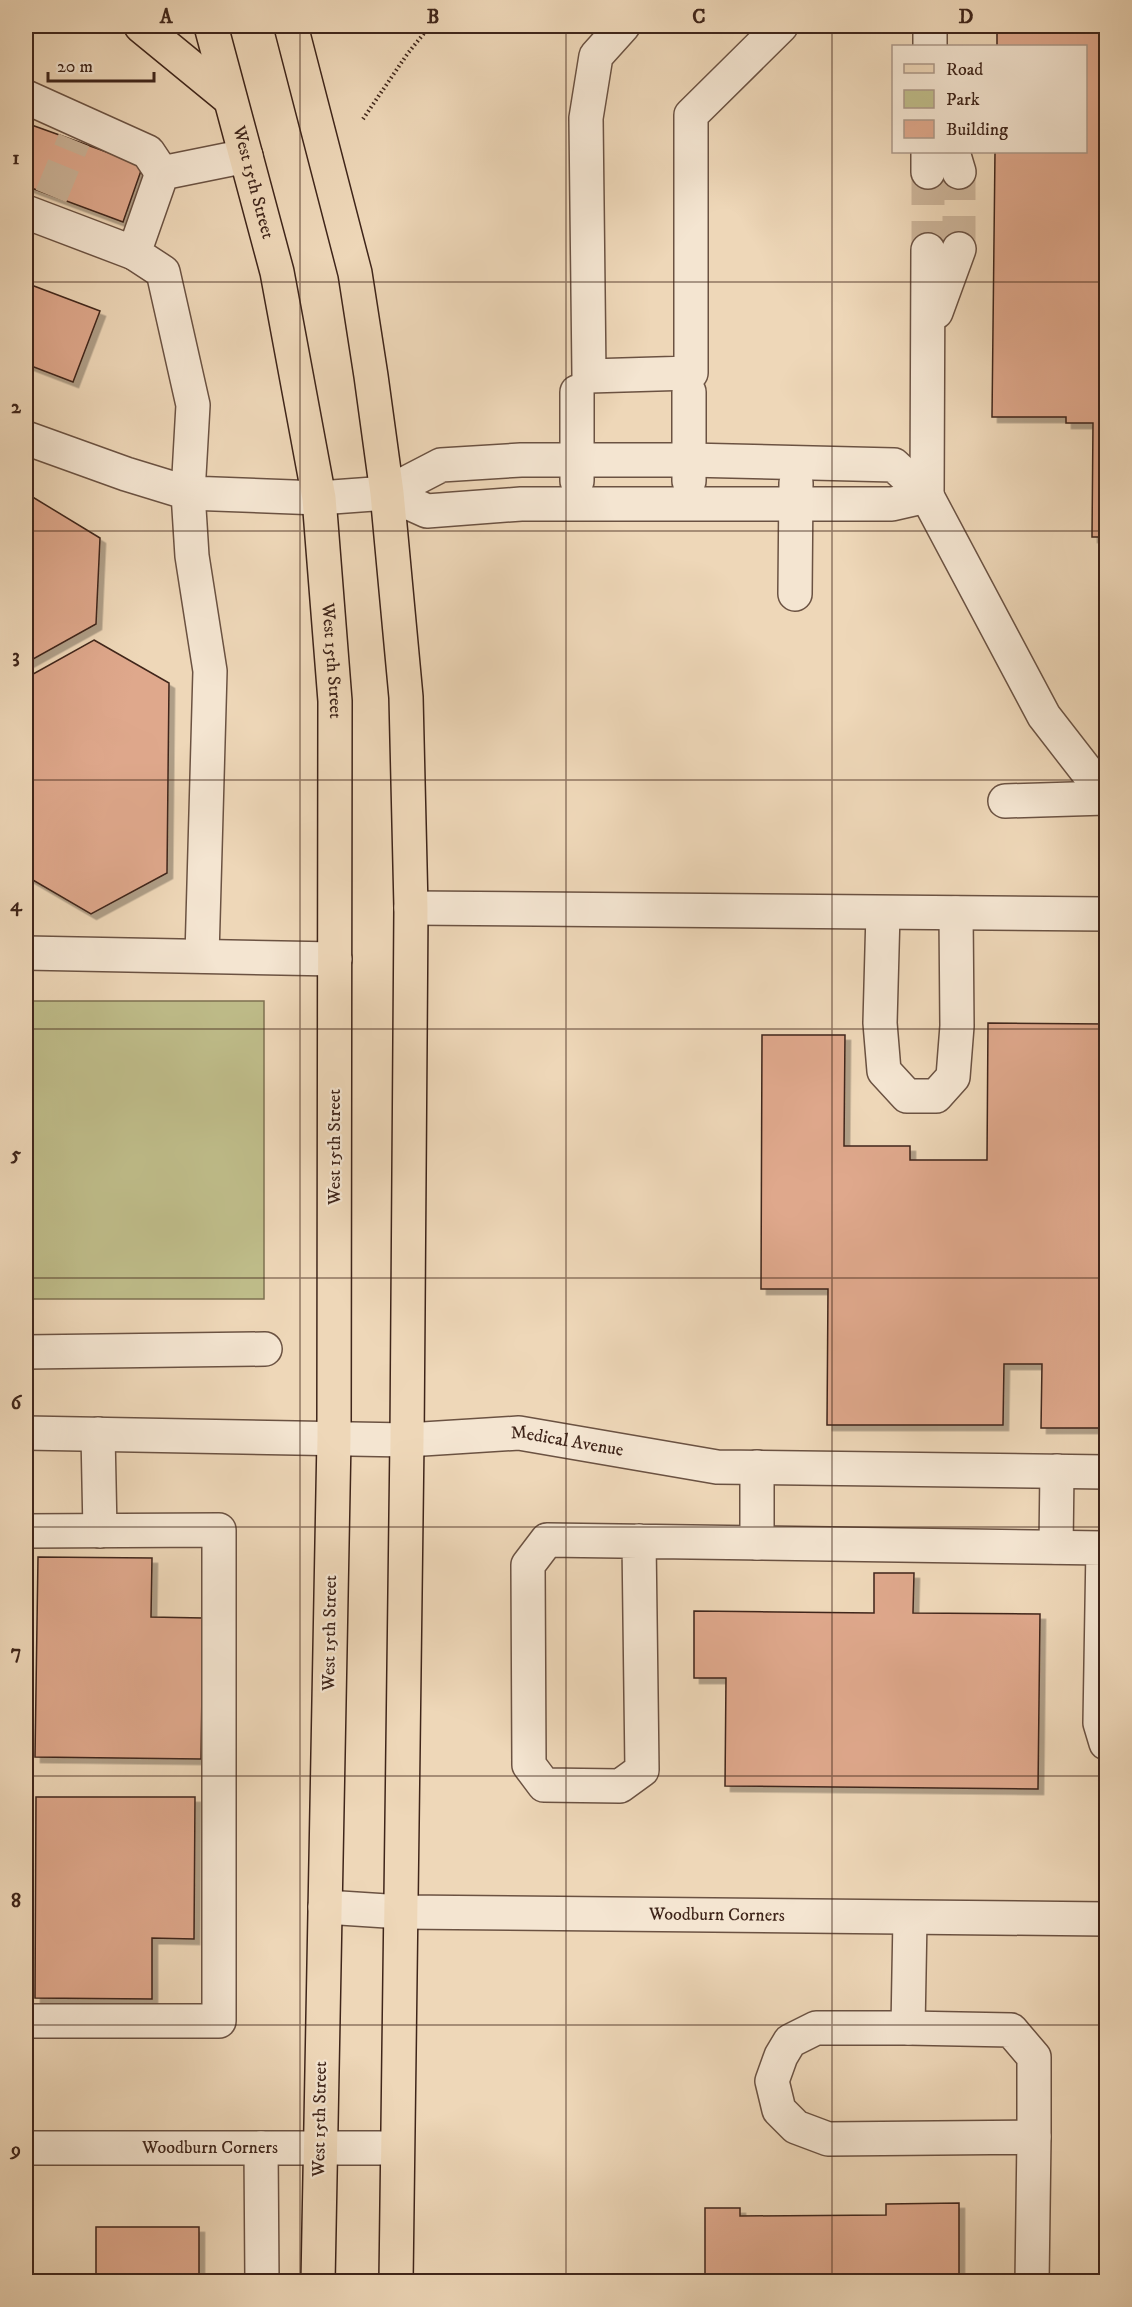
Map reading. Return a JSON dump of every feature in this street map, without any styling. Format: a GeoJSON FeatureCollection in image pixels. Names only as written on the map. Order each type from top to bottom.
{"type":"FeatureCollection","features":[{"type":"Feature","properties":{"kind":"main road"},"geometry":{"type":"LineString","coordinates":[[141,26],[230,99]]}},
{"type":"Feature","properties":{"kind":"main road","name":"West 15th Street"},"geometry":{"type":"LineString","coordinates":[[210,26],[277,272],[319,498],[335,701],[334,1438],[318,2282]]}},
{"type":"Feature","properties":{"kind":"main road"},"geometry":{"type":"LineString","coordinates":[[291,26],[355,273],[387,493],[406,698],[411,908],[402,1912],[396,2282]]}},
{"type":"Feature","properties":{"kind":"street"},"geometry":{"type":"LineString","coordinates":[[622,26],[596,56],[586,118],[589,376],[691,373],[691,116],[781,26]]}},
{"type":"Feature","properties":{"kind":"street"},"geometry":{"type":"LineString","coordinates":[[930,26],[930,45]]}},
{"type":"Feature","properties":{"kind":"street"},"geometry":{"type":"LineString","coordinates":[[26,97],[77,131],[148,152],[162,173]]}},
{"type":"Feature","properties":{"kind":"street"},"geometry":{"type":"LineString","coordinates":[[162,173],[246,156]]}},
{"type":"Feature","properties":{"kind":"street"},"geometry":{"type":"LineString","coordinates":[[134,253],[162,173]]}},
{"type":"Feature","properties":{"kind":"street"},"geometry":{"type":"LineString","coordinates":[[39,208],[134,253],[163,272],[193,405],[188,493],[192,556],[210,671],[202,956]]}},
{"type":"Feature","properties":{"kind":"street"},"geometry":{"type":"LineString","coordinates":[[927,496],[928,337],[943,249]]}},
{"type":"Feature","properties":{"kind":"street"},"geometry":{"type":"LineString","coordinates":[[577,392],[577,504]]}},
{"type":"Feature","properties":{"kind":"street"},"geometry":{"type":"LineString","coordinates":[[689,392],[689,504]]}},
{"type":"Feature","properties":{"kind":"street"},"geometry":{"type":"LineString","coordinates":[[26,438],[188,493],[319,498],[387,493],[441,465],[521,460],[689,460],[894,465],[927,496],[1044,716],[1107,797]]}},
{"type":"Feature","properties":{"kind":"street"},"geometry":{"type":"LineString","coordinates":[[795,594],[796,463]]}},
{"type":"Feature","properties":{"kind":"street"},"geometry":{"type":"LineString","coordinates":[[387,493],[427,511],[521,504],[892,504],[927,496]]}},
{"type":"Feature","properties":{"kind":"street"},"geometry":{"type":"LineString","coordinates":[[1005,801],[1107,797]]}},
{"type":"Feature","properties":{"kind":"street"},"geometry":{"type":"LineString","coordinates":[[411,908],[1107,914]]}},
{"type":"Feature","properties":{"kind":"street"},"geometry":{"type":"LineString","coordinates":[[883,913],[880,1023],[884,1071],[907,1096],[936,1096],[953,1077],[957,1026],[956,913]]}},
{"type":"Feature","properties":{"kind":"street"},"geometry":{"type":"LineString","coordinates":[[26,953],[335,958]]}},
{"type":"Feature","properties":{"kind":"street"},"geometry":{"type":"LineString","coordinates":[[26,1352],[265,1348]]}},
{"type":"Feature","properties":{"kind":"street","name":"Medical Avenue"},"geometry":{"type":"LineString","coordinates":[[26,1433],[407,1440],[519,1433],[717,1467],[1107,1472]]}},
{"type":"Feature","properties":{"kind":"street"},"geometry":{"type":"LineString","coordinates":[[98,1434],[100,1531]]}},
{"type":"Feature","properties":{"kind":"street"},"geometry":{"type":"LineString","coordinates":[[757,1467],[757,1543]]}},
{"type":"Feature","properties":{"kind":"street"},"geometry":{"type":"LineString","coordinates":[[1056,1548],[1057,1471]]}},
{"type":"Feature","properties":{"kind":"street"},"geometry":{"type":"LineString","coordinates":[[26,1531],[219,1530],[219,2020],[26,2021]]}},
{"type":"Feature","properties":{"kind":"street"},"geometry":{"type":"LineString","coordinates":[[639,1541],[642,1770],[620,1786],[544,1785],[530,1765],[528,1565],[547,1539],[1103,1548],[1100,1723],[1107,1743]]}},
{"type":"Feature","properties":{"kind":"street","name":"Woodburn Corners"},"geometry":{"type":"LineString","coordinates":[[325,1907],[402,1912],[1107,1919]]}},
{"type":"Feature","properties":{"kind":"street"},"geometry":{"type":"LineString","coordinates":[[909,2028],[910,1918]]}},
{"type":"Feature","properties":{"kind":"street"},"geometry":{"type":"LineString","coordinates":[[1032,2282],[1034,2137],[1034,2057],[1011,2030],[816,2028],[790,2041],[781,2056],[772,2081],[779,2110],[796,2127],[828,2139],[1034,2137]]}},
{"type":"Feature","properties":{"kind":"street","name":"Woodburn Corners"},"geometry":{"type":"LineString","coordinates":[[26,2148],[397,2148]]}},
{"type":"Feature","properties":{"kind":"street"},"geometry":{"type":"LineString","coordinates":[[261,2148],[262,2282]]}},
{"type":"Feature","properties":{"kind":"path"},"geometry":{"type":"LineString","coordinates":[[363,120],[408,53],[430,26]]}},
{"type":"Feature","properties":{"kind":"green space"},"geometry":{"type":"Polygon","coordinates":[[[26,1001],[264,1001],[264,1299],[26,1299],[26,1001]]]}},
{"type":"Feature","properties":{"kind":"building"},"geometry":{"type":"Polygon","coordinates":[[[997,26],[1106,26],[1106,537],[1092,537],[1093,423],[1066,423],[1066,417],[992,417],[995,153],[1087,153],[1087,45],[997,45],[997,26]]]}},
{"type":"Feature","properties":{"kind":"building"},"geometry":{"type":"Polygon","coordinates":[[[26,123],[143,165],[123,222],[26,186],[26,123]]]}},
{"type":"Feature","properties":{"kind":"building"},"geometry":{"type":"Polygon","coordinates":[[[26,283],[100,311],[73,382],[26,364],[26,283]]]}},
{"type":"Feature","properties":{"kind":"building"},"geometry":{"type":"Polygon","coordinates":[[[26,493],[100,538],[96,624],[26,663],[26,493]]]}},
{"type":"Feature","properties":{"kind":"building"},"geometry":{"type":"Polygon","coordinates":[[[94,640],[169,683],[167,873],[91,914],[26,876],[26,678],[94,640]]]}},
{"type":"Feature","properties":{"kind":"building"},"geometry":{"type":"Polygon","coordinates":[[[988,1023],[1106,1024],[1106,1428],[1041,1428],[1042,1364],[1004,1364],[1003,1425],[827,1425],[828,1289],[761,1289],[762,1035],[845,1035],[844,1146],[910,1146],[910,1160],[987,1160],[988,1023]]]}},
{"type":"Feature","properties":{"kind":"building"},"geometry":{"type":"Polygon","coordinates":[[[38,1557],[152,1558],[151,1617],[203,1618],[201,1759],[35,1757],[38,1557]]]}},
{"type":"Feature","properties":{"kind":"building"},"geometry":{"type":"Polygon","coordinates":[[[874,1573],[914,1573],[913,1613],[1040,1614],[1038,1789],[725,1786],[726,1678],[694,1678],[694,1611],[874,1613],[874,1573]]]}},
{"type":"Feature","properties":{"kind":"building"},"geometry":{"type":"Polygon","coordinates":[[[36,1797],[195,1797],[194,1939],[152,1938],[152,1999],[35,1998],[36,1797]]]}},
{"type":"Feature","properties":{"kind":"building"},"geometry":{"type":"Polygon","coordinates":[[[959,2203],[959,2282],[705,2282],[705,2208],[740,2208],[740,2216],[886,2215],[886,2204],[959,2203]]]}},
{"type":"Feature","properties":{"kind":"building"},"geometry":{"type":"Polygon","coordinates":[[[96,2227],[199,2227],[199,2280],[96,2282],[96,2227]]]}},
{"type":"Feature","properties":{"kind":"tunnel"},"geometry":{"type":"LineString","coordinates":[[51,196],[74,140]]}},
{"type":"Feature","properties":{"kind":"tunnel"},"geometry":{"type":"LineString","coordinates":[[928,172],[928,250]]}},
{"type":"Feature","properties":{"kind":"tunnel"},"geometry":{"type":"LineString","coordinates":[[959,172],[959,249]]}}]}
